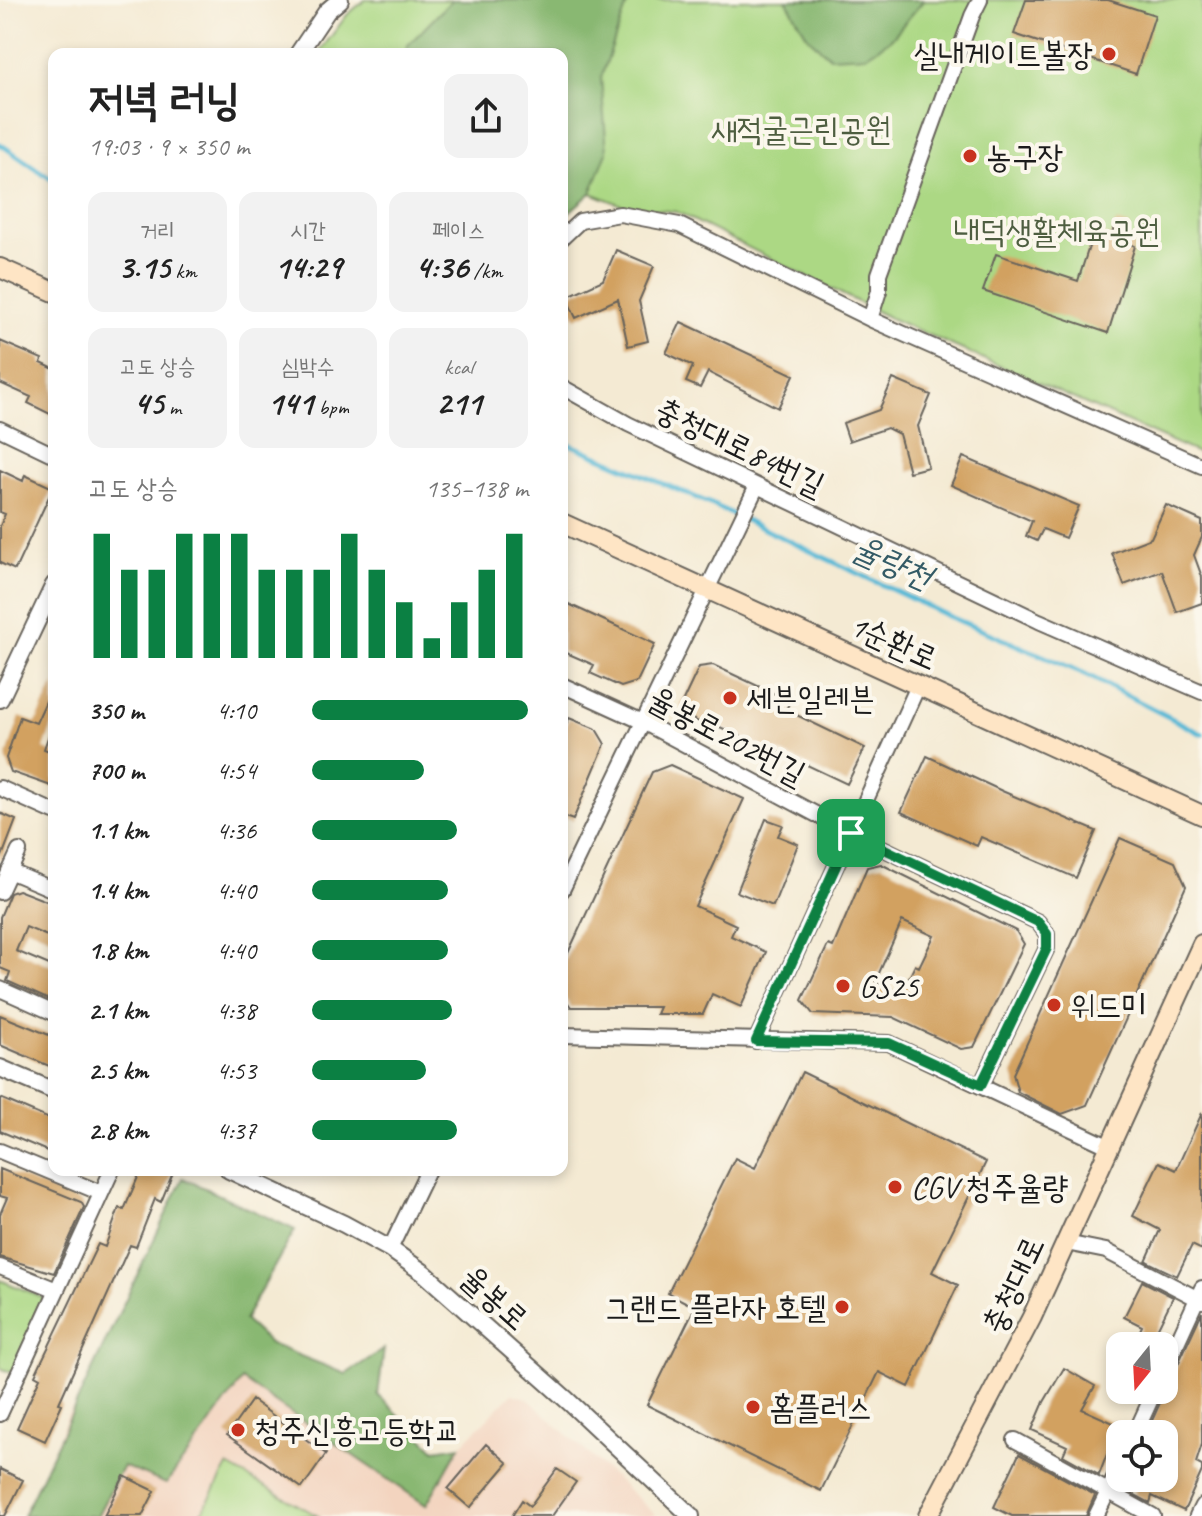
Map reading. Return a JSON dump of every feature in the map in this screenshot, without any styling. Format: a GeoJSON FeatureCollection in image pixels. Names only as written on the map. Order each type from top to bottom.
{"type":"FeatureCollection","features":[{"type":"Feature","properties":{"kind":"main road"},"geometry":{"type":"LineString","coordinates":[[0,268],[48,289]]}},
{"type":"Feature","properties":{"kind":"main road","name":"1순환로"},"geometry":{"type":"LineString","coordinates":[[568,526],[1202,815]]}},
{"type":"Feature","properties":{"kind":"main road","name":"충청대로"},"geometry":{"type":"LineString","coordinates":[[928,1516],[1019,1342],[1202,944]]}},
{"type":"Feature","properties":{"kind":"street"},"geometry":{"type":"LineString","coordinates":[[302,48],[327,11],[340,0]]}},
{"type":"Feature","properties":{"kind":"street"},"geometry":{"type":"LineString","coordinates":[[870,319],[879,291],[879,274],[980,0]]}},
{"type":"Feature","properties":{"kind":"street"},"geometry":{"type":"LineString","coordinates":[[568,232],[580,221],[620,214],[679,225],[870,319],[1202,466]]}},
{"type":"Feature","properties":{"kind":"street","name":"충청대로84번길"},"geometry":{"type":"LineString","coordinates":[[568,390],[628,424],[1039,621],[1202,692]]}},
{"type":"Feature","properties":{"kind":"street"},"geometry":{"type":"LineString","coordinates":[[0,429],[48,452]]}},
{"type":"Feature","properties":{"kind":"street"},"geometry":{"type":"LineString","coordinates":[[568,878],[757,486]]}},
{"type":"Feature","properties":{"kind":"street"},"geometry":{"type":"LineString","coordinates":[[0,699],[48,598]]}},
{"type":"Feature","properties":{"kind":"street"},"geometry":{"type":"LineString","coordinates":[[756,1041],[918,686]]}},
{"type":"Feature","properties":{"kind":"street","name":"율봉로202번길"},"geometry":{"type":"LineString","coordinates":[[568,688],[643,722],[851,833],[1038,922],[1047,934],[1047,948],[981,1085]]}},
{"type":"Feature","properties":{"kind":"street"},"geometry":{"type":"LineString","coordinates":[[0,788],[48,809]]}},
{"type":"Feature","properties":{"kind":"street"},"geometry":{"type":"LineString","coordinates":[[0,892],[19,851]]}},
{"type":"Feature","properties":{"kind":"street"},"geometry":{"type":"LineString","coordinates":[[9,871],[48,887]]}},
{"type":"Feature","properties":{"kind":"street"},"geometry":{"type":"LineString","coordinates":[[0,989],[48,1010]]}},
{"type":"Feature","properties":{"kind":"street"},"geometry":{"type":"LineString","coordinates":[[568,1035],[889,1043],[1110,1147]]}},
{"type":"Feature","properties":{"kind":"street"},"geometry":{"type":"LineString","coordinates":[[0,1068],[48,1088]]}},
{"type":"Feature","properties":{"kind":"street"},"geometry":{"type":"LineString","coordinates":[[0,1151],[48,1171]]}},
{"type":"Feature","properties":{"kind":"street"},"geometry":{"type":"LineString","coordinates":[[60,1176],[101,1193]]}},
{"type":"Feature","properties":{"kind":"street"},"geometry":{"type":"LineString","coordinates":[[0,1414],[7,1381],[57,1290],[109,1176]]}},
{"type":"Feature","properties":{"kind":"street","name":"율봉로"},"geometry":{"type":"LineString","coordinates":[[242,1176],[344,1224],[390,1249],[424,1273],[691,1516]]}},
{"type":"Feature","properties":{"kind":"street"},"geometry":{"type":"LineString","coordinates":[[390,1249],[425,1176]]}},
{"type":"Feature","properties":{"kind":"street"},"geometry":{"type":"LineString","coordinates":[[1066,1243],[1106,1251],[1200,1296],[1178,1342]]}},
{"type":"Feature","properties":{"kind":"street"},"geometry":{"type":"LineString","coordinates":[[0,1267],[57,1290]]}},
{"type":"Feature","properties":{"kind":"street"},"geometry":{"type":"LineString","coordinates":[[1015,1440],[1106,1491]]}},
{"type":"Feature","properties":{"kind":"street"},"geometry":{"type":"LineString","coordinates":[[1096,1516],[1108,1492],[1153,1516]]}},
{"type":"Feature","properties":{"kind":"street"},"geometry":{"type":"LineString","coordinates":[[1197,1516],[1202,1506]]}},
{"type":"Feature","properties":{"kind":"shaded area","name":"청주신흥고등학교"},"geometry":{"type":"Polygon","coordinates":[[[243,1319],[270,1344],[346,1374],[384,1349],[377,1395],[436,1450],[460,1446],[512,1394],[527,1398],[657,1516],[27,1516],[68,1414],[80,1400],[243,1319]]]}},
{"type":"Feature","properties":{"kind":"green space"},"geometry":{"type":"Polygon","coordinates":[[[365,0],[1202,0],[1202,455],[890,318],[677,212],[624,206],[591,193],[568,213],[568,48],[322,48],[347,15],[365,0]]]}},
{"type":"Feature","properties":{"kind":"green space"},"geometry":{"type":"Polygon","coordinates":[[[452,0],[635,0],[627,5],[601,78],[607,152],[591,193],[568,213],[568,48],[407,46],[452,0]]]}},
{"type":"Feature","properties":{"kind":"green space"},"geometry":{"type":"Polygon","coordinates":[[[786,0],[924,0],[891,39],[867,55],[830,57],[808,37],[786,0]]]}},
{"type":"Feature","properties":{"kind":"green space"},"geometry":{"type":"Polygon","coordinates":[[[183,1178],[295,1230],[244,1320],[270,1344],[346,1374],[384,1349],[378,1395],[435,1450],[460,1446],[426,1505],[242,1380],[166,1484],[123,1466],[97,1516],[23,1516],[183,1178]]]}},
{"type":"Feature","properties":{"kind":"green space"},"geometry":{"type":"Polygon","coordinates":[[[0,1280],[45,1298],[13,1373],[0,1368],[0,1280]]]}},
{"type":"Feature","properties":{"kind":"green space"},"geometry":{"type":"Polygon","coordinates":[[[228,1466],[318,1516],[200,1516],[228,1466]]]}},
{"type":"Feature","properties":{"kind":"building","name":"실내게이트볼장"},"geometry":{"type":"Polygon","coordinates":[[[1026,0],[1108,0],[1155,15],[1136,74],[1014,34],[1026,0]]]}},
{"type":"Feature","properties":{"kind":"building"},"geometry":{"type":"Polygon","coordinates":[[[1116,222],[1130,226],[1125,242],[1135,246],[1108,333],[983,291],[996,254],[1078,281],[1094,231],[1111,237],[1116,222]]]}},
{"type":"Feature","properties":{"kind":"building"},"geometry":{"type":"Polygon","coordinates":[[[616,250],[654,266],[639,301],[648,341],[628,346],[618,299],[576,318],[568,296],[603,280],[616,250]]]}},
{"type":"Feature","properties":{"kind":"building"},"geometry":{"type":"Polygon","coordinates":[[[681,322],[794,375],[778,408],[708,372],[700,388],[686,382],[693,366],[666,353],[681,322]]]}},
{"type":"Feature","properties":{"kind":"building"},"geometry":{"type":"Polygon","coordinates":[[[0,341],[42,359],[41,363],[48,366],[48,413],[28,403],[31,397],[0,383],[0,341]]]}},
{"type":"Feature","properties":{"kind":"building"},"geometry":{"type":"Polygon","coordinates":[[[893,379],[931,395],[918,426],[928,467],[909,472],[899,434],[887,428],[849,441],[843,423],[879,410],[893,379]]]}},
{"type":"Feature","properties":{"kind":"building"},"geometry":{"type":"Polygon","coordinates":[[[963,457],[1079,506],[1065,538],[1043,529],[1037,541],[1026,536],[1032,521],[951,485],[963,457]]]}},
{"type":"Feature","properties":{"kind":"building"},"geometry":{"type":"Polygon","coordinates":[[[0,470],[23,481],[25,475],[48,486],[48,499],[15,570],[0,563],[0,526],[5,514],[0,512],[0,470]]]}},
{"type":"Feature","properties":{"kind":"building"},"geometry":{"type":"Polygon","coordinates":[[[1166,505],[1202,521],[1202,537],[1194,555],[1202,577],[1202,603],[1177,612],[1162,571],[1124,585],[1112,553],[1151,538],[1166,505]]]}},
{"type":"Feature","properties":{"kind":"building"},"geometry":{"type":"Polygon","coordinates":[[[568,604],[655,644],[637,682],[621,687],[590,673],[594,665],[568,654],[568,604]]]}},
{"type":"Feature","properties":{"kind":"building"},"geometry":{"type":"Polygon","coordinates":[[[713,665],[790,701],[786,710],[865,748],[847,784],[769,747],[709,722],[707,726],[686,716],[681,705],[699,667],[713,665]]]}},
{"type":"Feature","properties":{"kind":"building"},"geometry":{"type":"Polygon","coordinates":[[[48,697],[48,737],[44,749],[48,751],[48,785],[11,772],[6,758],[20,717],[36,723],[48,697]]]}},
{"type":"Feature","properties":{"kind":"building"},"geometry":{"type":"Polygon","coordinates":[[[569,718],[596,729],[605,744],[573,820],[568,818],[569,718]]]}},
{"type":"Feature","properties":{"kind":"building"},"geometry":{"type":"Polygon","coordinates":[[[927,756],[1096,831],[1076,878],[981,837],[977,846],[901,812],[927,756]]]}},
{"type":"Feature","properties":{"kind":"building"},"geometry":{"type":"Polygon","coordinates":[[[670,765],[744,799],[695,906],[736,925],[731,936],[766,952],[741,1007],[712,994],[703,1014],[656,1014],[659,1007],[571,1007],[568,1003],[568,953],[652,772],[670,765]]]}},
{"type":"Feature","properties":{"kind":"building"},"geometry":{"type":"Polygon","coordinates":[[[0,813],[16,820],[1,859],[0,859],[0,813]]]}},
{"type":"Feature","properties":{"kind":"building"},"geometry":{"type":"Polygon","coordinates":[[[766,819],[783,825],[778,836],[798,844],[773,906],[737,892],[766,819]]]}},
{"type":"Feature","properties":{"kind":"building"},"geometry":{"type":"Polygon","coordinates":[[[1120,838],[1175,862],[1186,886],[1087,1105],[1062,1114],[1018,1092],[1013,1074],[1120,838]]]}},
{"type":"Feature","properties":{"kind":"building"},"geometry":{"type":"Polygon","coordinates":[[[881,864],[1016,931],[1024,944],[974,1047],[961,1049],[893,1017],[813,1014],[802,1000],[828,945],[833,947],[867,867],[881,864]],[[902,921],[875,982],[901,994],[934,936],[902,921]]]}},
{"type":"Feature","properties":{"kind":"building"},"geometry":{"type":"Polygon","coordinates":[[[18,890],[48,902],[48,936],[26,927],[16,951],[48,964],[48,999],[7,981],[10,972],[0,968],[0,917],[10,893],[18,890]]]}},
{"type":"Feature","properties":{"kind":"building"},"geometry":{"type":"Polygon","coordinates":[[[0,1015],[48,1035],[48,1065],[0,1045],[0,1015]]]}},
{"type":"Feature","properties":{"kind":"building"},"geometry":{"type":"Polygon","coordinates":[[[802,1072],[986,1162],[932,1272],[958,1285],[909,1387],[879,1372],[821,1491],[647,1405],[695,1307],[668,1293],[735,1158],[755,1168],[802,1072]]]}},
{"type":"Feature","properties":{"kind":"building"},"geometry":{"type":"Polygon","coordinates":[[[0,1098],[48,1118],[48,1151],[0,1131],[0,1098]]]}},
{"type":"Feature","properties":{"kind":"building"},"geometry":{"type":"Polygon","coordinates":[[[1202,1113],[1202,1250],[1192,1245],[1177,1276],[1146,1261],[1160,1230],[1133,1216],[1159,1162],[1176,1170],[1202,1113]]]}},
{"type":"Feature","properties":{"kind":"building"},"geometry":{"type":"Polygon","coordinates":[[[0,1169],[81,1202],[84,1207],[54,1273],[0,1257],[0,1214],[7,1198],[0,1196],[0,1169]]]}},
{"type":"Feature","properties":{"kind":"building"},"geometry":{"type":"Polygon","coordinates":[[[138,1176],[172,1176],[161,1202],[155,1199],[136,1247],[130,1245],[45,1441],[17,1428],[40,1378],[35,1375],[98,1244],[105,1247],[119,1208],[124,1210],[138,1176]]]}},
{"type":"Feature","properties":{"kind":"building"},"geometry":{"type":"Polygon","coordinates":[[[1142,1281],[1173,1297],[1156,1332],[1139,1332],[1142,1326],[1124,1317],[1142,1281]]]}},
{"type":"Feature","properties":{"kind":"building"},"geometry":{"type":"Polygon","coordinates":[[[1202,1312],[1202,1444],[1196,1463],[1202,1466],[1202,1471],[1184,1511],[1152,1496],[1150,1503],[1133,1494],[1178,1492],[1178,1420],[1152,1420],[1160,1404],[1178,1404],[1178,1364],[1202,1312]]]}},
{"type":"Feature","properties":{"kind":"building"},"geometry":{"type":"Polygon","coordinates":[[[1064,1368],[1095,1386],[1082,1409],[1107,1420],[1106,1457],[1099,1475],[1063,1455],[1067,1446],[1032,1430],[1064,1368]]]}},
{"type":"Feature","properties":{"kind":"building"},"geometry":{"type":"Polygon","coordinates":[[[252,1400],[326,1454],[302,1488],[227,1435],[252,1400]]]}},
{"type":"Feature","properties":{"kind":"building"},"geometry":{"type":"Polygon","coordinates":[[[486,1444],[508,1463],[470,1508],[448,1489],[486,1444]]]}},
{"type":"Feature","properties":{"kind":"building"},"geometry":{"type":"Polygon","coordinates":[[[1019,1454],[1095,1495],[1086,1516],[1012,1516],[994,1507],[1019,1454]]]}},
{"type":"Feature","properties":{"kind":"building"},"geometry":{"type":"Polygon","coordinates":[[[0,1469],[23,1480],[5,1516],[0,1516],[0,1469]]]}},
{"type":"Feature","properties":{"kind":"building"},"geometry":{"type":"Polygon","coordinates":[[[557,1469],[576,1482],[552,1516],[512,1516],[522,1500],[530,1506],[557,1469]]]}},
{"type":"Feature","properties":{"kind":"building"},"geometry":{"type":"Polygon","coordinates":[[[124,1476],[155,1491],[142,1516],[104,1516],[124,1476]]]}},
{"type":"Feature","properties":{"kind":"waterway","name":"율량천"},"geometry":{"type":"LineString","coordinates":[[0,144],[48,177]]}},
{"type":"Feature","properties":{"kind":"waterway","name":"율량천"},"geometry":{"type":"LineString","coordinates":[[568,444],[711,504],[948,616],[1083,673],[1202,734]]}},
{"type":"Feature","properties":{"kind":"place","name":"실내게이트볼장"},"geometry":{"type":"Point","coordinates":[1109,54]}},
{"type":"Feature","properties":{"kind":"place","name":"농구장"},"geometry":{"type":"Point","coordinates":[970,156]}},
{"type":"Feature","properties":{"kind":"place","name":"세븐일레븐"},"geometry":{"type":"Point","coordinates":[730,698]}},
{"type":"Feature","properties":{"kind":"place","name":"GS25"},"geometry":{"type":"Point","coordinates":[843,986]}},
{"type":"Feature","properties":{"kind":"place","name":"위드미"},"geometry":{"type":"Point","coordinates":[1054,1005]}},
{"type":"Feature","properties":{"kind":"place","name":"CGV 청주율량"},"geometry":{"type":"Point","coordinates":[895,1187]}},
{"type":"Feature","properties":{"kind":"place","name":"그랜드 플라자 호텔"},"geometry":{"type":"Point","coordinates":[842,1307]}},
{"type":"Feature","properties":{"kind":"place","name":"홈플러스"},"geometry":{"type":"Point","coordinates":[753,1407]}},
{"type":"Feature","properties":{"kind":"place","name":"청주신흥고등학교"},"geometry":{"type":"Point","coordinates":[238,1430]}},
{"type":"Feature","properties":{"kind":"route"},"geometry":{"type":"LineString","coordinates":[[851,833],[1038,922],[1047,934],[1047,948],[981,1085],[889,1043],[756,1041],[851,833]]}},
{"type":"Feature","properties":{"kind":"park label","name":"새적굴근린공원"},"geometry":{"type":"Point","coordinates":[801,129]}},
{"type":"Feature","properties":{"kind":"park label","name":"내덕생활체육공원"},"geometry":{"type":"Point","coordinates":[1057,231]}}]}
